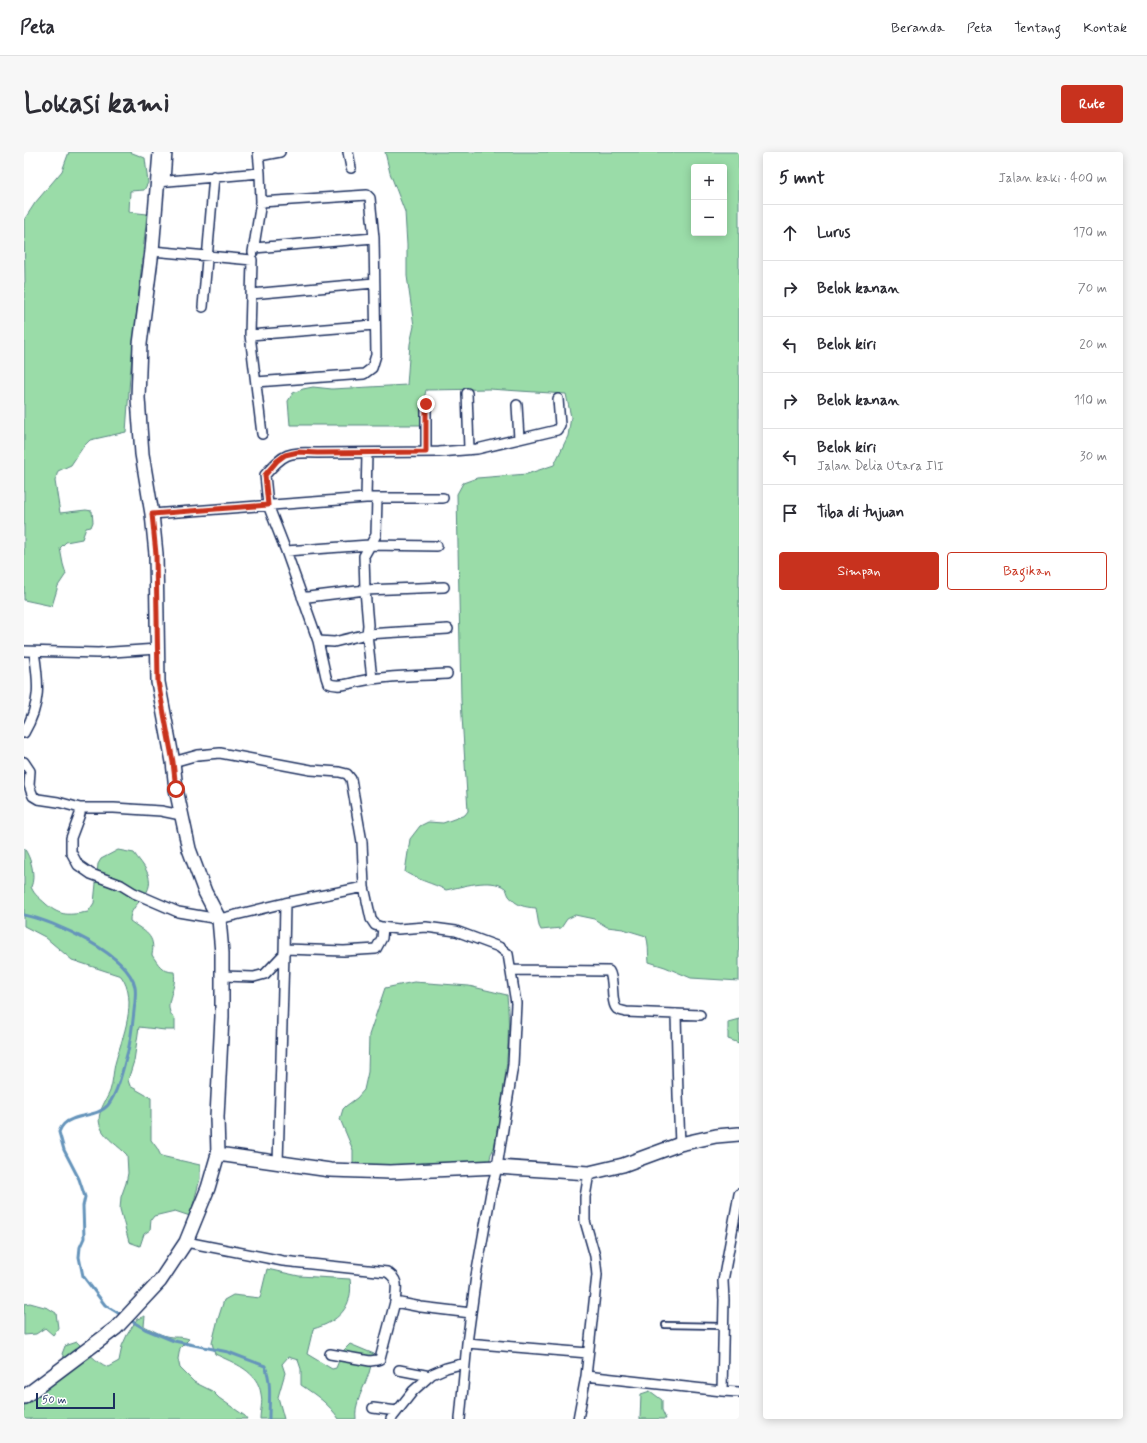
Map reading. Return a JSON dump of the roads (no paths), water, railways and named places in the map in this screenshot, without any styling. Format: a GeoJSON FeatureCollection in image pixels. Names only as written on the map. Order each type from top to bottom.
{"type":"FeatureCollection","features":[{"type":"Feature","properties":{"kind":"street"},"geometry":{"type":"LineString","coordinates":[[160,152],[161,182]]}},
{"type":"Feature","properties":{"kind":"street"},"geometry":{"type":"LineString","coordinates":[[24,1398],[116,1328],[160,1281],[186,1242],[208,1188],[218,1154],[217,1117],[222,976],[222,953],[219,919],[205,892],[189,849],[176,789],[173,762],[158,682],[156,554],[152,514],[142,454],[138,398],[140,344],[161,182],[167,152]]}},
{"type":"Feature","properties":{"kind":"street"},"geometry":{"type":"LineString","coordinates":[[262,434],[250,335],[252,260],[260,202],[260,173],[258,154],[280,152]]}},
{"type":"Feature","properties":{"kind":"street"},"geometry":{"type":"LineString","coordinates":[[348,152],[351,168]]}},
{"type":"Feature","properties":{"kind":"street"},"geometry":{"type":"LineString","coordinates":[[161,182],[260,173]]}},
{"type":"Feature","properties":{"kind":"street"},"geometry":{"type":"LineString","coordinates":[[203,307],[214,176]]}},
{"type":"Feature","properties":{"kind":"street"},"geometry":{"type":"LineString","coordinates":[[256,382],[364,374],[372,368],[375,362],[374,238],[370,198],[367,195],[260,202]]}},
{"type":"Feature","properties":{"kind":"street"},"geometry":{"type":"LineString","coordinates":[[254,248],[374,238]]}},
{"type":"Feature","properties":{"kind":"street"},"geometry":{"type":"LineString","coordinates":[[152,251],[252,260]]}},
{"type":"Feature","properties":{"kind":"street"},"geometry":{"type":"LineString","coordinates":[[251,294],[374,283]]}},
{"type":"Feature","properties":{"kind":"street"},"geometry":{"type":"LineString","coordinates":[[250,335],[375,325]]}},
{"type":"Feature","properties":{"kind":"street"},"geometry":{"type":"LineString","coordinates":[[467,393],[469,449]]}},
{"type":"Feature","properties":{"kind":"street"},"geometry":{"type":"LineString","coordinates":[[447,674],[372,679],[336,685],[328,683],[318,641],[268,505],[265,475],[277,461],[285,455],[298,452],[426,452],[469,449],[519,439],[558,429],[560,425],[558,399]]}},
{"type":"Feature","properties":{"kind":"street"},"geometry":{"type":"LineString","coordinates":[[426,404],[426,452]]}},
{"type":"Feature","properties":{"kind":"street"},"geometry":{"type":"LineString","coordinates":[[517,405],[519,439]]}},
{"type":"Feature","properties":{"kind":"street"},"geometry":{"type":"LineString","coordinates":[[366,498],[367,452]]}},
{"type":"Feature","properties":{"kind":"street"},"geometry":{"type":"LineString","coordinates":[[152,514],[366,498],[443,498]]}},
{"type":"Feature","properties":{"kind":"street"},"geometry":{"type":"LineString","coordinates":[[372,679],[367,634],[368,625],[364,556],[376,535],[376,498]]}},
{"type":"Feature","properties":{"kind":"street"},"geometry":{"type":"LineString","coordinates":[[286,551],[369,545],[437,546]]}},
{"type":"Feature","properties":{"kind":"street"},"geometry":{"type":"LineString","coordinates":[[302,597],[365,590],[444,587]]}},
{"type":"Feature","properties":{"kind":"street"},"geometry":{"type":"LineString","coordinates":[[318,641],[334,642],[367,634],[448,629]]}},
{"type":"Feature","properties":{"kind":"street"},"geometry":{"type":"LineString","coordinates":[[24,652],[98,652],[157,649]]}},
{"type":"Feature","properties":{"kind":"street"},"geometry":{"type":"LineString","coordinates":[[24,733],[30,723],[39,694],[34,652]]}},
{"type":"Feature","properties":{"kind":"street"},"geometry":{"type":"LineString","coordinates":[[173,762],[198,755],[220,753],[311,770],[347,774],[351,779],[362,842],[364,887],[371,919],[375,925],[398,929],[426,927],[456,931],[503,949],[508,954],[516,1003],[513,1065],[497,1167],[476,1276],[467,1343],[460,1419]]}},
{"type":"Feature","properties":{"kind":"street"},"geometry":{"type":"LineString","coordinates":[[24,762],[30,772],[29,785],[31,791],[36,798],[80,808],[114,808],[162,811],[181,815]]}},
{"type":"Feature","properties":{"kind":"street"},"geometry":{"type":"LineString","coordinates":[[80,808],[80,814],[71,838],[71,852],[78,865],[92,874],[120,885],[165,907],[185,913],[219,919],[285,903],[364,887]]}},
{"type":"Feature","properties":{"kind":"street"},"geometry":{"type":"LineString","coordinates":[[278,1163],[285,951],[285,903]]}},
{"type":"Feature","properties":{"kind":"street"},"geometry":{"type":"LineString","coordinates":[[222,976],[254,977],[265,974],[285,951],[344,951],[376,949],[382,938],[383,927]]}},
{"type":"Feature","properties":{"kind":"street"},"geometry":{"type":"LineString","coordinates":[[511,970],[609,971],[612,977],[614,1004],[618,1010],[626,1012],[700,1015]]}},
{"type":"Feature","properties":{"kind":"street"},"geometry":{"type":"LineString","coordinates":[[676,1014],[680,1144]]}},
{"type":"Feature","properties":{"kind":"street"},"geometry":{"type":"LineString","coordinates":[[218,1154],[330,1170],[390,1172],[497,1167],[589,1173],[624,1166],[680,1144],[716,1136],[739,1134]]}},
{"type":"Feature","properties":{"kind":"street"},"geometry":{"type":"LineString","coordinates":[[578,1419],[586,1376],[597,1275],[595,1256],[585,1222],[585,1196],[589,1173]]}},
{"type":"Feature","properties":{"kind":"street"},"geometry":{"type":"LineString","coordinates":[[722,1391],[723,1281],[739,1194]]}},
{"type":"Feature","properties":{"kind":"street"},"geometry":{"type":"LineString","coordinates":[[186,1242],[283,1261],[387,1272],[394,1276],[396,1280],[395,1302],[380,1358],[377,1360],[370,1360],[330,1354]]}},
{"type":"Feature","properties":{"kind":"street"},"geometry":{"type":"LineString","coordinates":[[395,1302],[471,1314]]}},
{"type":"Feature","properties":{"kind":"street"},"geometry":{"type":"LineString","coordinates":[[467,1343],[588,1353]]}},
{"type":"Feature","properties":{"kind":"street"},"geometry":{"type":"LineString","coordinates":[[391,1419],[413,1391],[430,1376],[446,1368],[465,1363]]}},
{"type":"Feature","properties":{"kind":"street"},"geometry":{"type":"LineString","coordinates":[[399,1370],[430,1376]]}},
{"type":"Feature","properties":{"kind":"street"},"geometry":{"type":"LineString","coordinates":[[586,1376],[739,1392]]}},
{"type":"Feature","properties":{"kind":"street"},"geometry":{"type":"LineString","coordinates":[[373,1408],[397,1411]]}},
{"type":"Feature","properties":{"kind":"lane"},"geometry":{"type":"LineString","coordinates":[[664,1325],[723,1326]]}},
{"type":"Feature","properties":{"kind":"waterway"},"geometry":{"type":"LineString","coordinates":[[24,915],[53,924],[105,951],[119,963],[129,975],[135,987],[135,1002],[128,1051],[120,1079],[112,1099],[108,1105],[98,1112],[74,1118],[69,1121],[63,1125],[59,1132],[64,1150],[79,1179],[85,1197],[83,1206],[84,1238],[80,1247],[79,1257],[83,1276],[105,1305],[123,1316]]}},
{"type":"Feature","properties":{"kind":"waterway"},"geometry":{"type":"LineString","coordinates":[[128,1319],[145,1329],[174,1341],[228,1352],[265,1366],[269,1379],[269,1419]]}}]}
